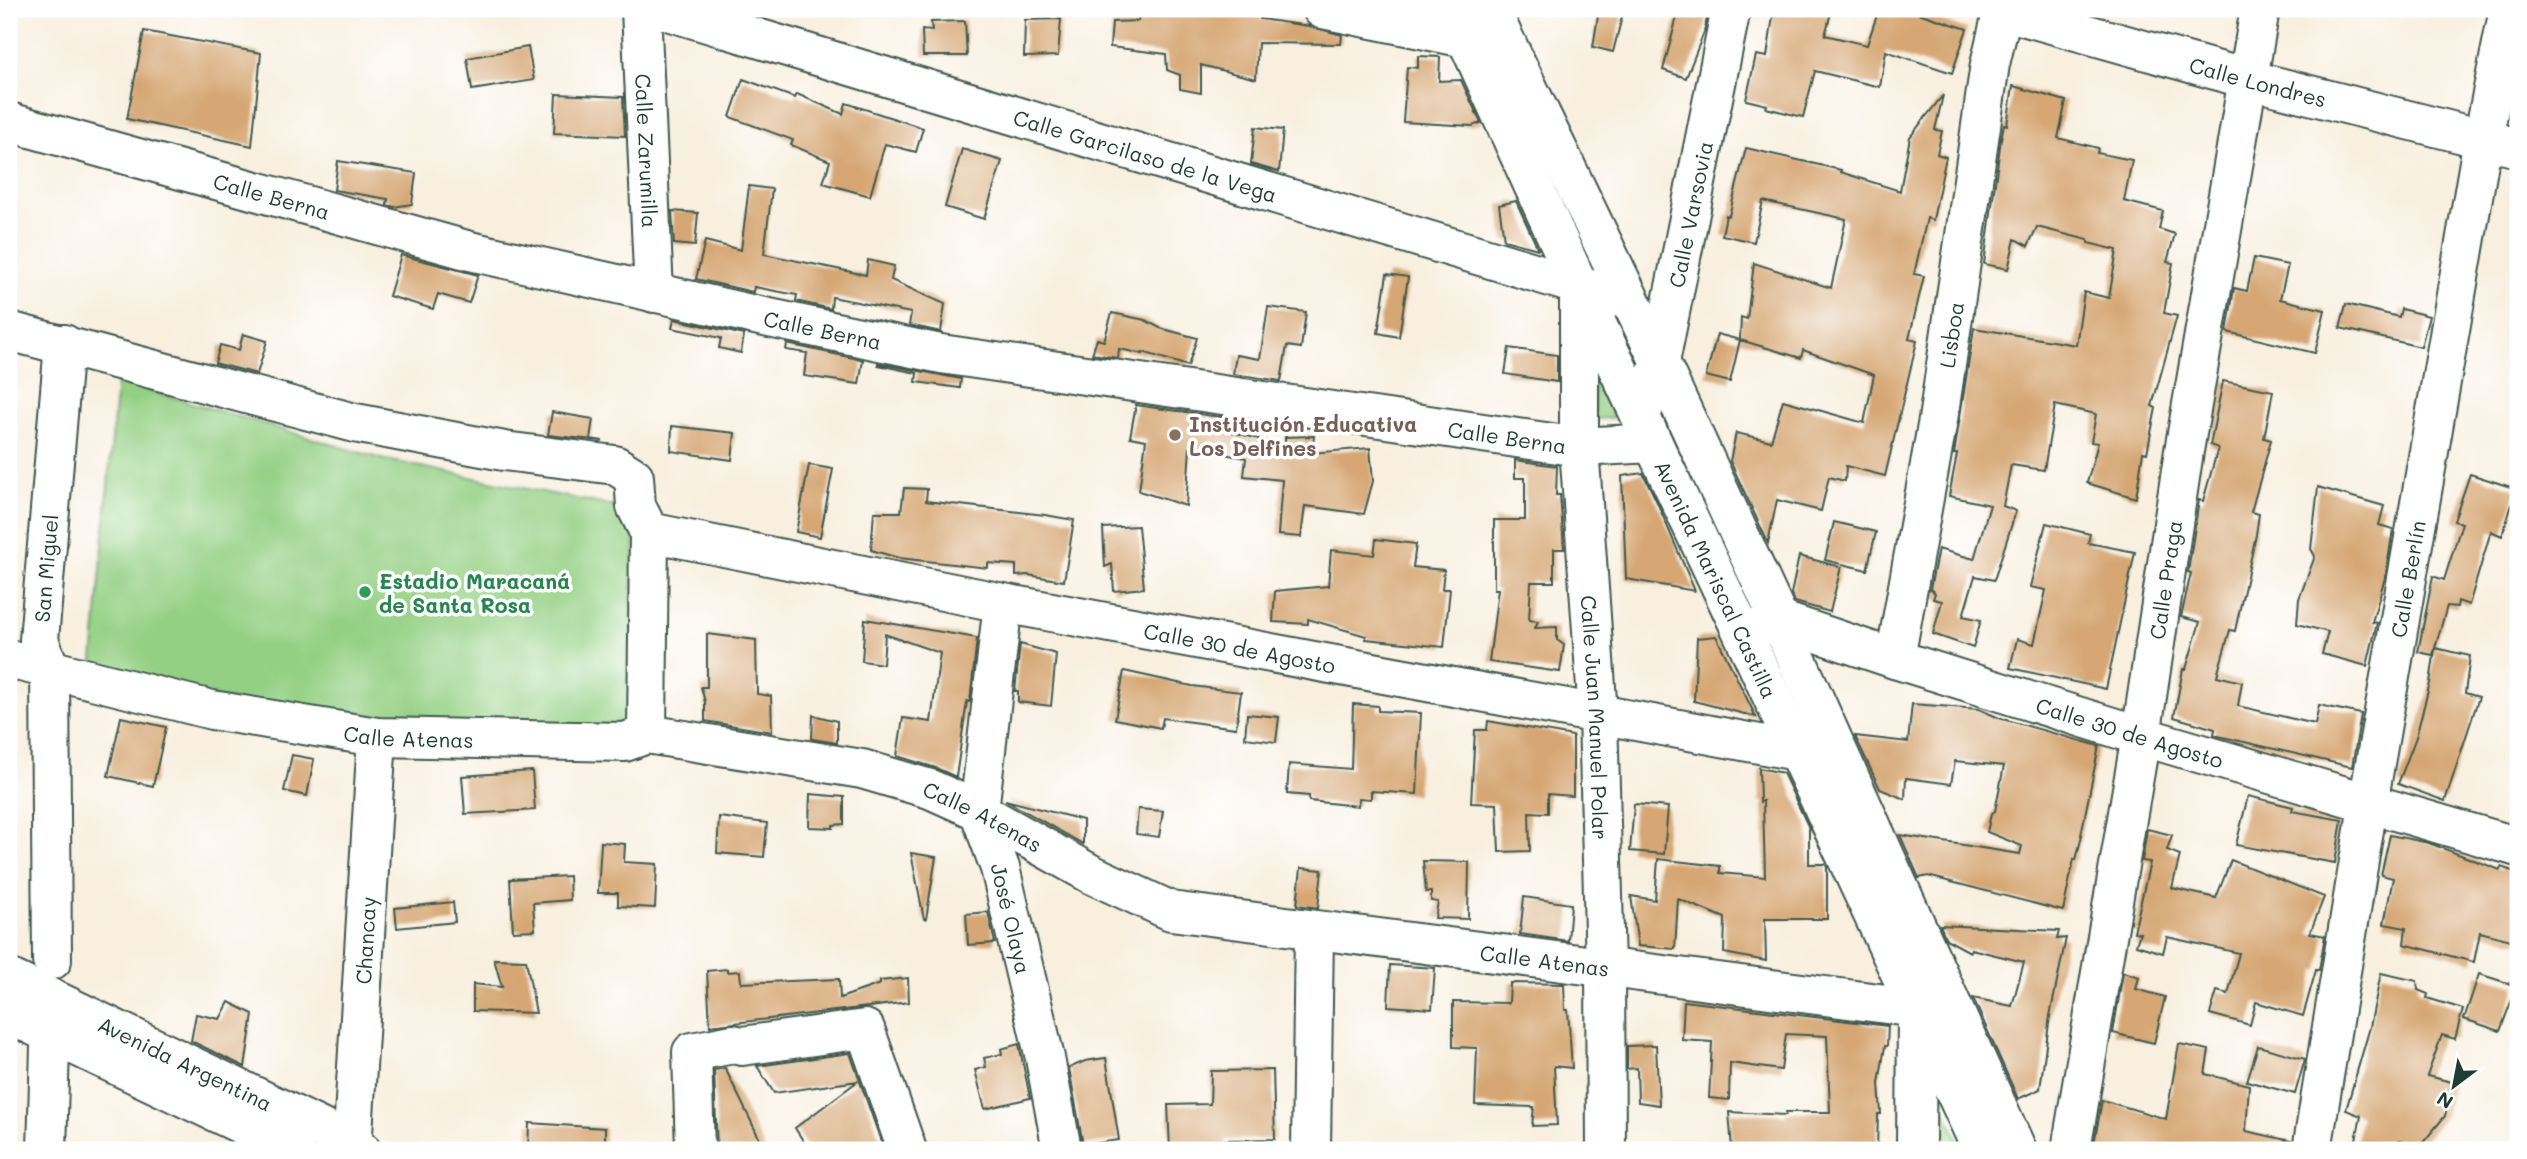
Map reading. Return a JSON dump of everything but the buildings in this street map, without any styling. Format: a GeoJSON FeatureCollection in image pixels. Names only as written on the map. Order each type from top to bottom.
{"type":"FeatureCollection","features":[{"type":"Feature","properties":{"kind":"street","name":"Calle Zarumilla"},"geometry":{"type":"LineString","coordinates":[[641,9],[654,293]]}},
{"type":"Feature","properties":{"kind":"street","name":"Calle Garcilaso de la Vega"},"geometry":{"type":"LineString","coordinates":[[661,9],[1630,301]]}},
{"type":"Feature","properties":{"kind":"street"},"geometry":{"type":"LineString","coordinates":[[1322,9],[1476,20]]}},
{"type":"Feature","properties":{"kind":"street","name":"Calle Varsovia"},"geometry":{"type":"LineString","coordinates":[[1647,430],[1731,9]]}},
{"type":"Feature","properties":{"kind":"street","name":"Calle Londres"},"geometry":{"type":"LineString","coordinates":[[2001,9],[2247,79],[2500,144]]}},
{"type":"Feature","properties":{"kind":"street","name":"Lisboa"},"geometry":{"type":"LineString","coordinates":[[1895,659],[1938,420],[1988,78],[2001,9]]}},
{"type":"Feature","properties":{"kind":"street","name":"Calle Praga"},"geometry":{"type":"LineString","coordinates":[[2071,1150],[2141,736],[2184,451],[2260,9]]}},
{"type":"Feature","properties":{"kind":"street","name":"Calle Berlín"},"geometry":{"type":"LineString","coordinates":[[2312,1150],[2369,802],[2500,144],[2509,9]]}},
{"type":"Feature","properties":{"kind":"street","name":"Avenida Mariscal Castilla"},"geometry":{"type":"LineString","coordinates":[[1476,20],[1579,286],[1797,751],[1932,1002],[2017,1150]]}},
{"type":"Feature","properties":{"kind":"street","name":"Avenida Mariscal Castilla"},"geometry":{"type":"LineString","coordinates":[[1476,20],[1630,301],[1779,620],[1830,735],[1932,1002],[1982,1150]]}},
{"type":"Feature","properties":{"kind":"street","name":"Calle Berna"},"geometry":{"type":"LineString","coordinates":[[9,122],[470,251],[941,354],[1579,447],[1647,430]]}},
{"type":"Feature","properties":{"kind":"street","name":"Calle Juan Manuel Polar"},"geometry":{"type":"LineString","coordinates":[[1579,286],[1579,447],[1598,715],[1605,967],[1606,1150]]}},
{"type":"Feature","properties":{"kind":"street"},"geometry":{"type":"LineString","coordinates":[[9,331],[355,423],[503,451],[615,465],[634,477],[636,506],[649,532],[647,734]]}},
{"type":"Feature","properties":{"kind":"street","name":"San Miguel"},"geometry":{"type":"LineString","coordinates":[[52,960],[50,669],[39,640],[64,344]]}},
{"type":"Feature","properties":{"kind":"street","name":"Calle 30 de Agosto"},"geometry":{"type":"LineString","coordinates":[[649,532],[1003,603],[1797,751]]}},
{"type":"Feature","properties":{"kind":"street","name":"José Olaya"},"geometry":{"type":"LineString","coordinates":[[1003,603],[979,811],[1000,867],[1045,1058],[1062,1150]]}},
{"type":"Feature","properties":{"kind":"street"},"geometry":{"type":"LineString","coordinates":[[1743,634],[1779,620]]}},
{"type":"Feature","properties":{"kind":"street","name":"Calle 30 de Agosto"},"geometry":{"type":"LineString","coordinates":[[1779,620],[2141,736],[2518,847]]}},
{"type":"Feature","properties":{"kind":"street","name":"Calle Atenas"},"geometry":{"type":"LineString","coordinates":[[9,659],[212,710],[377,737],[625,742],[647,734],[862,769],[930,789],[979,811],[1091,874],[1171,911],[1605,967],[1932,1002]]}},
{"type":"Feature","properties":{"kind":"street"},"geometry":{"type":"LineString","coordinates":[[1797,751],[1830,735]]}},
{"type":"Feature","properties":{"kind":"street","name":"Chancay"},"geometry":{"type":"LineString","coordinates":[[355,1148],[377,737]]}},
{"type":"Feature","properties":{"kind":"street"},"geometry":{"type":"LineString","coordinates":[[1311,1150],[1314,930]]}},
{"type":"Feature","properties":{"kind":"street","name":"Avenida Argentina"},"geometry":{"type":"LineString","coordinates":[[9,978],[51,1017],[295,1150]]}},
{"type":"Feature","properties":{"kind":"street"},"geometry":{"type":"LineString","coordinates":[[1916,1150],[1932,1002]]}},
{"type":"Feature","properties":{"kind":"street","name":"Avenida Argentina"},"geometry":{"type":"LineString","coordinates":[[9,1014],[51,1017],[355,1148]]}},
{"type":"Feature","properties":{"kind":"street"},"geometry":{"type":"LineString","coordinates":[[47,1150],[51,1017]]}},
{"type":"Feature","properties":{"kind":"street"},"geometry":{"type":"LineString","coordinates":[[695,1150],[692,1052],[733,1044],[742,1046],[865,1029],[907,1150]]}},
{"type":"Feature","properties":{"kind":"green space"},"geometry":{"type":"Polygon","coordinates":[[[1600,370],[1622,417],[1595,419],[1593,371],[1600,370]]]}},
{"type":"Feature","properties":{"kind":"green space","name":"Estadio Maracaná de Santa Rosa"},"geometry":{"type":"Polygon","coordinates":[[[117,381],[382,459],[636,511],[626,739],[376,728],[92,673],[117,381]]]}},
{"type":"Feature","properties":{"kind":"green space"},"geometry":{"type":"Polygon","coordinates":[[[1934,1089],[1964,1150],[1933,1150],[1934,1089]]]}},
{"type":"Feature","properties":{"kind":"place","name":"Institución Educativa Los Delfines"},"geometry":{"type":"Point","coordinates":[1175,435]}},
{"type":"Feature","properties":{"kind":"place","name":"Estadio Maracaná de Santa Rosa"},"geometry":{"type":"Point","coordinates":[365,592]}}]}
